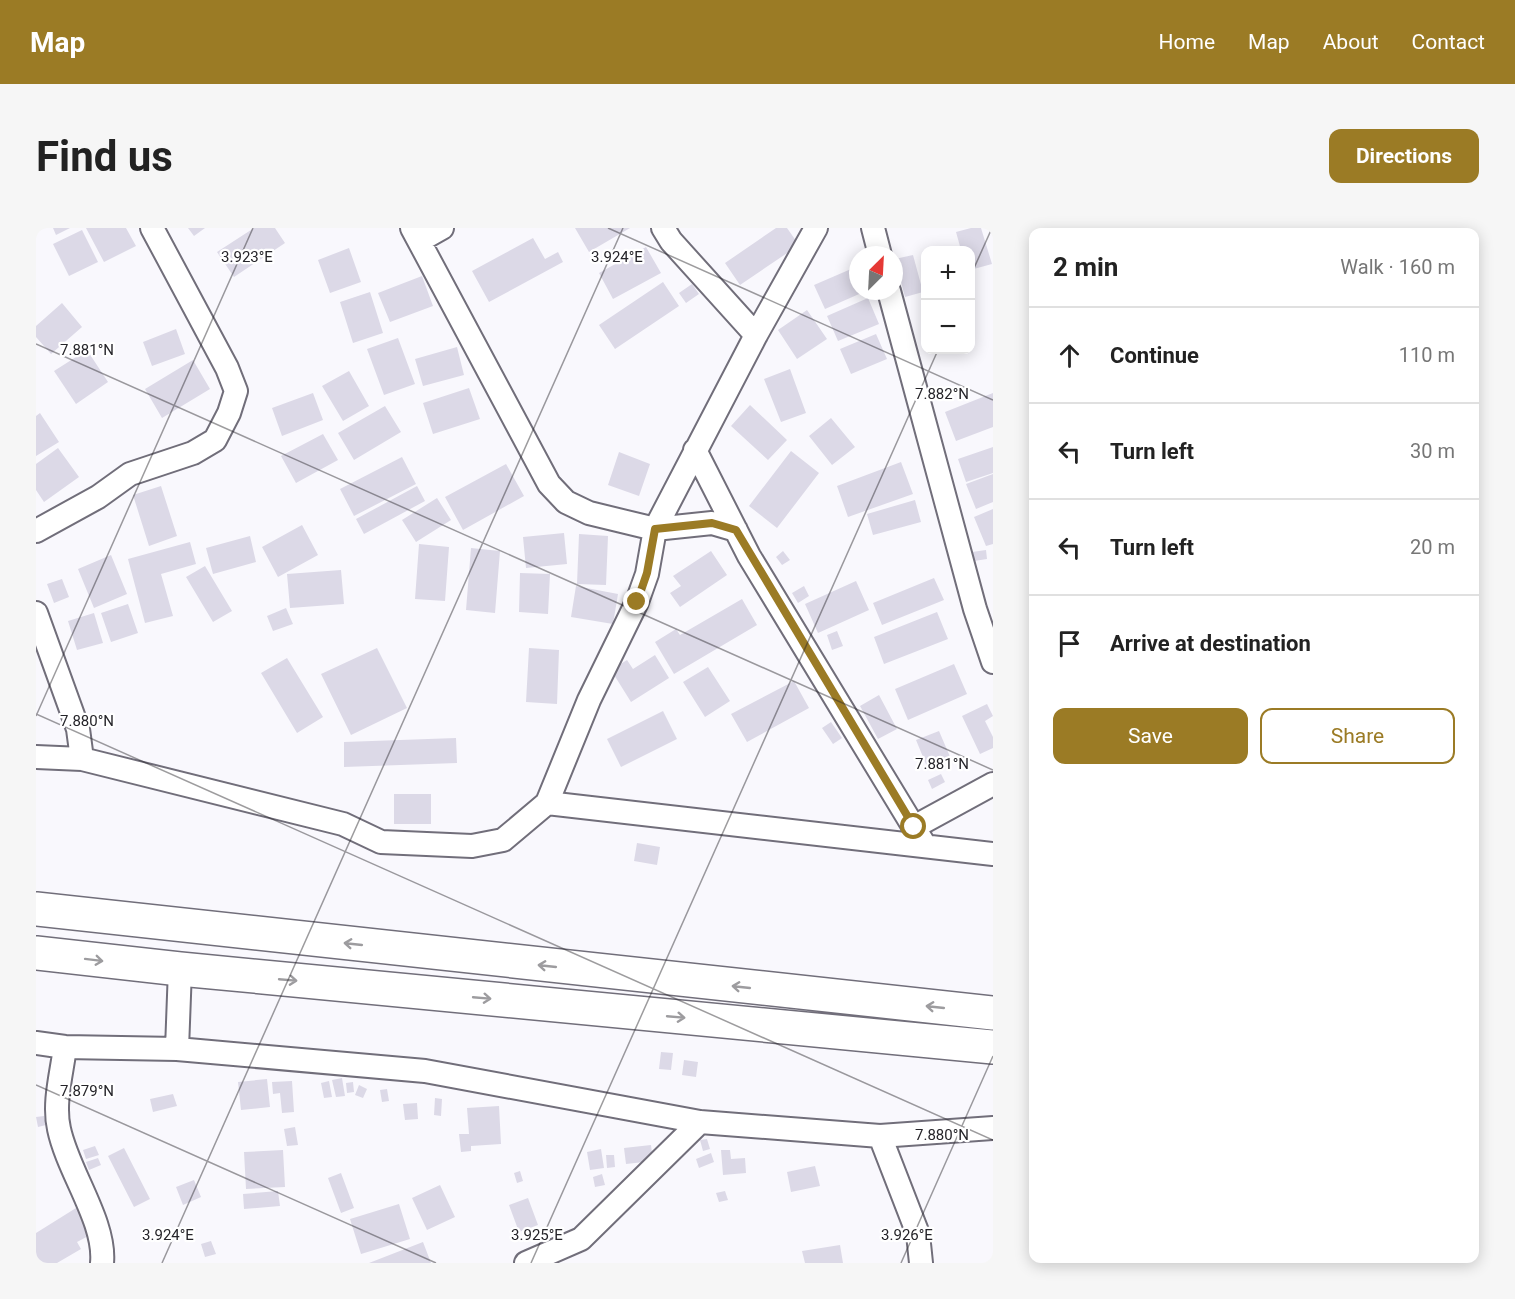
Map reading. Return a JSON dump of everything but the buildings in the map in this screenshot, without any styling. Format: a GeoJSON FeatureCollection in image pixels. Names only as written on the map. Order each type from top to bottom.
{"type":"FeatureCollection","features":[{"type":"Feature","properties":{"kind":"highway"},"geometry":{"type":"LineString","coordinates":[[36,909],[993,1014]]}},
{"type":"Feature","properties":{"kind":"highway"},"geometry":{"type":"LineString","coordinates":[[36,953],[180,969],[993,1047]]}},
{"type":"Feature","properties":{"kind":"street"},"geometry":{"type":"LineString","coordinates":[[36,531],[130,474],[194,453],[215,440],[229,413],[236,391],[227,368],[152,228]]}},
{"type":"Feature","properties":{"kind":"street"},"geometry":{"type":"LineString","coordinates":[[442,228],[416,235],[549,484],[566,502],[589,513],[655,529],[712,523],[736,530]]}},
{"type":"Feature","properties":{"kind":"street"},"geometry":{"type":"LineString","coordinates":[[663,228],[671,241],[756,335]]}},
{"type":"Feature","properties":{"kind":"street"},"geometry":{"type":"LineString","coordinates":[[36,757],[82,759],[343,824],[381,842],[472,846],[503,840],[547,803],[589,700],[637,602],[647,573],[655,529],[756,335],[816,228]]}},
{"type":"Feature","properties":{"kind":"street"},"geometry":{"type":"LineString","coordinates":[[873,228],[878,246]]}},
{"type":"Feature","properties":{"kind":"street"},"geometry":{"type":"LineString","coordinates":[[891,300],[975,609],[993,662]]}},
{"type":"Feature","properties":{"kind":"street"},"geometry":{"type":"LineString","coordinates":[[695,450],[736,530],[919,836]]}},
{"type":"Feature","properties":{"kind":"street"},"geometry":{"type":"LineString","coordinates":[[36,613],[78,729],[82,759]]}},
{"type":"Feature","properties":{"kind":"street"},"geometry":{"type":"LineString","coordinates":[[919,836],[993,784]]}},
{"type":"Feature","properties":{"kind":"street"},"geometry":{"type":"LineString","coordinates":[[547,803],[919,836],[993,854]]}},
{"type":"Feature","properties":{"kind":"street"},"geometry":{"type":"LineString","coordinates":[[177,1049],[180,969]]}},
{"type":"Feature","properties":{"kind":"street"},"geometry":{"type":"LineString","coordinates":[[36,1042],[65,1047],[177,1049],[425,1071],[700,1122],[880,1136],[993,1128]]}},
{"type":"Feature","properties":{"kind":"street"},"geometry":{"type":"LineString","coordinates":[[65,1047],[58,1100],[58,1127],[74,1175],[100,1233],[102,1263]]}},
{"type":"Feature","properties":{"kind":"street"},"geometry":{"type":"LineString","coordinates":[[526,1263],[581,1239],[700,1122]]}},
{"type":"Feature","properties":{"kind":"street"},"geometry":{"type":"LineString","coordinates":[[880,1136],[918,1234],[921,1263]]}},
{"type":"Feature","properties":{"kind":"route"},"geometry":{"type":"LineString","coordinates":[[637,602],[647,573],[655,529],[712,523],[736,530],[749,556],[914,827]]}}]}
